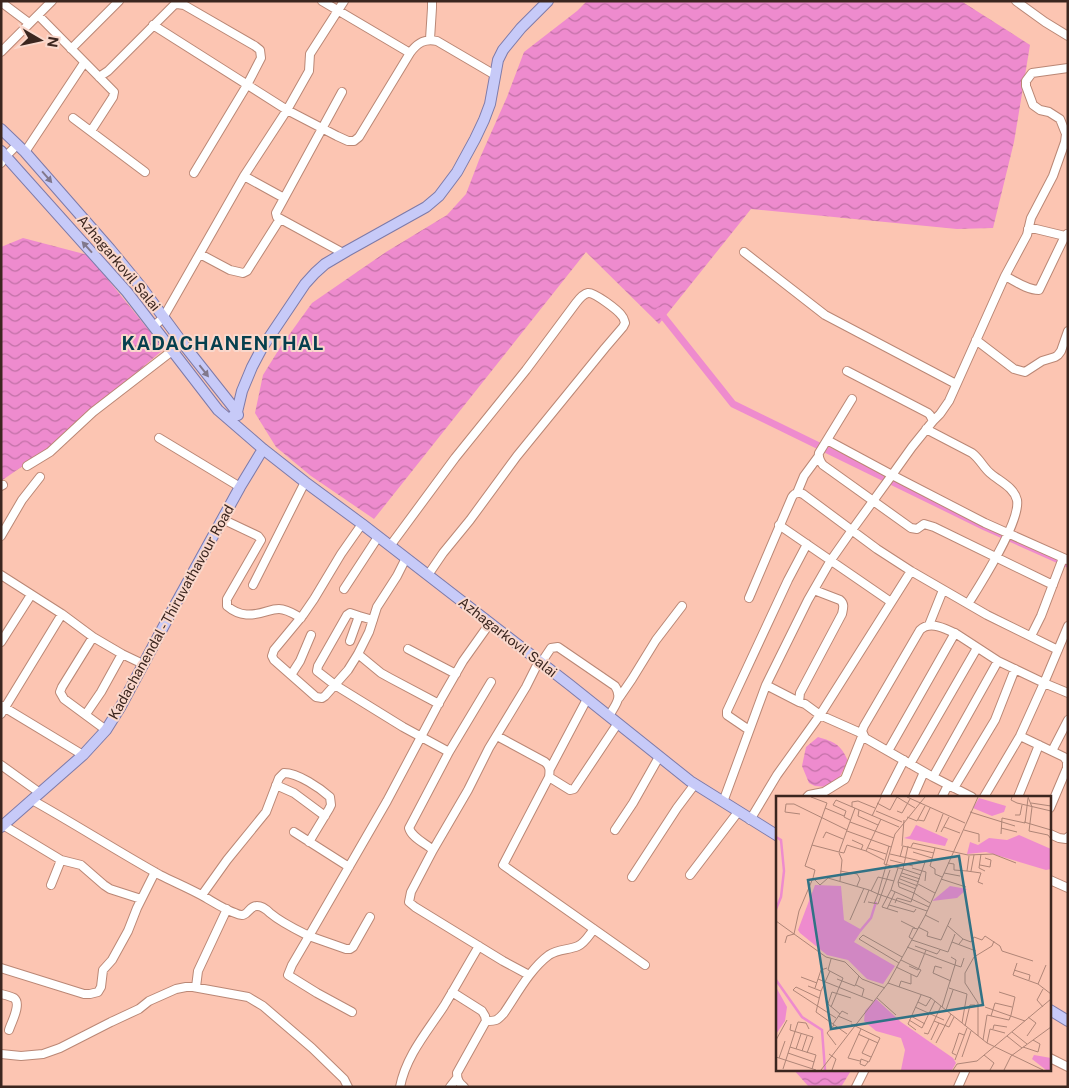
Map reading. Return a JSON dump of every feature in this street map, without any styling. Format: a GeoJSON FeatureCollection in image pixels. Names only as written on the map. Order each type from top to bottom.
{"type":"FeatureCollection","features":[{"type":"Feature","properties":{"kind":"main road"},"geometry":{"type":"LineString","coordinates":[[233,415],[252,367],[262,348],[305,284],[315,273],[343,253],[426,206],[439,196],[457,172],[484,120],[490,104],[498,60],[502,50],[548,1]]}},
{"type":"Feature","properties":{"kind":"main road","name":"Azhagarkovil Salai"},"geometry":{"type":"LineString","coordinates":[[1,129],[25,152],[116,256],[164,318],[243,430],[263,449],[490,623],[659,757],[695,784],[776,835]]}},
{"type":"Feature","properties":{"kind":"main road","name":"Azhagarkovil Salai"},"geometry":{"type":"LineString","coordinates":[[3,157],[127,292],[218,410],[233,415]]}},
{"type":"Feature","properties":{"kind":"main road","name":"Kadachanendal - Thiruvathavour Road"},"geometry":{"type":"LineString","coordinates":[[2,826],[84,755],[106,730],[144,664],[222,518],[263,449]]}},
{"type":"Feature","properties":{"kind":"main road"},"geometry":{"type":"LineString","coordinates":[[1052,1011],[1068,1021]]}},
{"type":"Feature","properties":{"kind":"street"},"geometry":{"type":"LineString","coordinates":[[1,52],[52,1]]}},
{"type":"Feature","properties":{"kind":"street"},"geometry":{"type":"LineString","coordinates":[[70,49],[119,1]]}},
{"type":"Feature","properties":{"kind":"street"},"geometry":{"type":"LineString","coordinates":[[322,1],[410,53]]}},
{"type":"Feature","properties":{"kind":"street"},"geometry":{"type":"LineString","coordinates":[[154,326],[164,318],[244,176],[309,71],[310,54],[344,1]]}},
{"type":"Feature","properties":{"kind":"street"},"geometry":{"type":"LineString","coordinates":[[430,40],[432,1]]}},
{"type":"Feature","properties":{"kind":"street"},"geometry":{"type":"LineString","coordinates":[[1016,1],[1068,36]]}},
{"type":"Feature","properties":{"kind":"street"},"geometry":{"type":"LineString","coordinates":[[1,2],[29,23]]}},
{"type":"Feature","properties":{"kind":"street"},"geometry":{"type":"LineString","coordinates":[[99,77],[108,71],[174,5],[180,4],[260,50],[261,58],[247,85],[194,173]]}},
{"type":"Feature","properties":{"kind":"street"},"geometry":{"type":"LineString","coordinates":[[38,15],[113,90],[114,94],[91,131]]}},
{"type":"Feature","properties":{"kind":"street"},"geometry":{"type":"LineString","coordinates":[[153,25],[286,110],[337,136],[354,141],[359,137],[410,53],[422,41],[437,41],[495,75]]}},
{"type":"Feature","properties":{"kind":"street"},"geometry":{"type":"LineString","coordinates":[[25,152],[84,63]]}},
{"type":"Feature","properties":{"kind":"street"},"geometry":{"type":"LineString","coordinates":[[723,802],[766,685],[814,590],[831,560],[852,530],[926,429],[945,407],[1005,276],[1027,235],[1034,212],[1053,176],[1066,134],[1060,119],[1033,105],[1026,81],[1032,73],[1068,68]]}},
{"type":"Feature","properties":{"kind":"street"},"geometry":{"type":"LineString","coordinates":[[342,92],[276,213],[280,219],[343,253]]}},
{"type":"Feature","properties":{"kind":"street"},"geometry":{"type":"LineString","coordinates":[[72,118],[145,172]]}},
{"type":"Feature","properties":{"kind":"street"},"geometry":{"type":"LineString","coordinates":[[3,157],[17,145]]}},
{"type":"Feature","properties":{"kind":"street"},"geometry":{"type":"LineString","coordinates":[[244,176],[284,198]]}},
{"type":"Feature","properties":{"kind":"street"},"geometry":{"type":"LineString","coordinates":[[200,254],[230,270],[243,273],[247,271],[280,219]]}},
{"type":"Feature","properties":{"kind":"street"},"geometry":{"type":"LineString","coordinates":[[1005,276],[1030,288],[1039,290],[1067,234],[1028,229]]}},
{"type":"Feature","properties":{"kind":"street"},"geometry":{"type":"LineString","coordinates":[[744,252],[825,315],[956,384]]}},
{"type":"Feature","properties":{"kind":"street"},"geometry":{"type":"LineString","coordinates":[[390,546],[455,458],[526,370],[581,296],[592,293],[597,296],[622,316],[625,323],[623,327],[517,456],[428,575]]}},
{"type":"Feature","properties":{"kind":"street"},"geometry":{"type":"LineString","coordinates":[[976,340],[1014,369],[1025,372],[1042,361],[1058,355],[1068,331]]}},
{"type":"Feature","properties":{"kind":"street"},"geometry":{"type":"LineString","coordinates":[[27,466],[50,452],[93,412],[172,350]]}},
{"type":"Feature","properties":{"kind":"street"},"geometry":{"type":"LineString","coordinates":[[848,371],[928,413],[933,421]]}},
{"type":"Feature","properties":{"kind":"street"},"geometry":{"type":"LineString","coordinates":[[750,598],[792,496],[797,493],[804,476],[819,455],[852,399]]}},
{"type":"Feature","properties":{"kind":"street"},"geometry":{"type":"LineString","coordinates":[[926,429],[972,453],[989,472],[1014,493],[1017,500],[1017,508],[996,558],[968,604]]}},
{"type":"Feature","properties":{"kind":"street"},"geometry":{"type":"LineString","coordinates":[[159,438],[240,487]]}},
{"type":"Feature","properties":{"kind":"street"},"geometry":{"type":"LineString","coordinates":[[826,442],[890,479],[985,523],[1006,536],[1064,561],[1031,636]]}},
{"type":"Feature","properties":{"kind":"street"},"geometry":{"type":"LineString","coordinates":[[819,455],[819,461],[823,465],[911,528],[917,529],[924,524],[928,525],[1053,586]]}},
{"type":"Feature","properties":{"kind":"street"},"geometry":{"type":"LineString","coordinates":[[1,536],[22,500],[40,477]]}},
{"type":"Feature","properties":{"kind":"street"},"geometry":{"type":"LineString","coordinates":[[253,585],[305,482]]}},
{"type":"Feature","properties":{"kind":"street"},"geometry":{"type":"LineString","coordinates":[[797,493],[803,494],[910,572],[987,615],[1058,650]]}},
{"type":"Feature","properties":{"kind":"street"},"geometry":{"type":"LineString","coordinates":[[222,518],[258,536],[261,540],[227,599],[227,606],[242,614],[255,615],[276,609],[288,611],[301,618]]}},
{"type":"Feature","properties":{"kind":"street"},"geometry":{"type":"LineString","coordinates":[[362,524],[341,554],[314,599],[274,650],[272,656],[274,660],[316,697],[325,696],[348,670],[369,632],[377,607],[406,558]]}},
{"type":"Feature","properties":{"kind":"street"},"geometry":{"type":"LineString","coordinates":[[779,525],[891,602]]}},
{"type":"Feature","properties":{"kind":"street"},"geometry":{"type":"LineString","coordinates":[[344,589],[378,537]]}},
{"type":"Feature","properties":{"kind":"street"},"geometry":{"type":"LineString","coordinates":[[749,730],[727,715],[726,711],[807,544]]}},
{"type":"Feature","properties":{"kind":"street"},"geometry":{"type":"LineString","coordinates":[[750,820],[776,775],[820,715],[910,572]]}},
{"type":"Feature","properties":{"kind":"street"},"geometry":{"type":"LineString","coordinates":[[2,577],[62,614],[93,637],[144,664]]}},
{"type":"Feature","properties":{"kind":"street"},"geometry":{"type":"LineString","coordinates":[[800,702],[800,692],[844,607],[843,602],[840,600],[814,590]]}},
{"type":"Feature","properties":{"kind":"street"},"geometry":{"type":"LineString","coordinates":[[929,626],[943,590]]}},
{"type":"Feature","properties":{"kind":"street"},"geometry":{"type":"LineString","coordinates":[[1,642],[31,595]]}},
{"type":"Feature","properties":{"kind":"street"},"geometry":{"type":"LineString","coordinates":[[609,716],[656,640],[682,606]]}},
{"type":"Feature","properties":{"kind":"street"},"geometry":{"type":"LineString","coordinates":[[373,620],[350,613],[347,615],[317,669],[318,673],[403,727],[450,752]]}},
{"type":"Feature","properties":{"kind":"street"},"geometry":{"type":"LineString","coordinates":[[62,614],[3,709],[84,755]]}},
{"type":"Feature","properties":{"kind":"street"},"geometry":{"type":"LineString","coordinates":[[350,641],[359,616]]}},
{"type":"Feature","properties":{"kind":"street"},"geometry":{"type":"LineString","coordinates":[[352,1012],[288,975],[456,674],[490,623]]}},
{"type":"Feature","properties":{"kind":"street"},"geometry":{"type":"LineString","coordinates":[[808,796],[824,792],[845,779],[863,734],[864,726],[923,627],[938,626],[955,633],[998,661],[1068,693]]}},
{"type":"Feature","properties":{"kind":"street"},"geometry":{"type":"LineString","coordinates":[[985,796],[1020,736],[1068,626]]}},
{"type":"Feature","properties":{"kind":"street"},"geometry":{"type":"LineString","coordinates":[[888,751],[955,633]]}},
{"type":"Feature","properties":{"kind":"street"},"geometry":{"type":"LineString","coordinates":[[291,675],[300,662],[311,635]]}},
{"type":"Feature","properties":{"kind":"street"},"geometry":{"type":"LineString","coordinates":[[93,637],[60,692],[64,699],[106,730]]}},
{"type":"Feature","properties":{"kind":"street"},"geometry":{"type":"LineString","coordinates":[[529,975],[415,907],[409,902],[411,892],[497,736],[540,662],[551,648],[558,647],[615,686],[619,698]]}},
{"type":"Feature","properties":{"kind":"street"},"geometry":{"type":"LineString","coordinates":[[408,648],[456,674]]}},
{"type":"Feature","properties":{"kind":"street"},"geometry":{"type":"LineString","coordinates":[[886,796],[977,648]]}},
{"type":"Feature","properties":{"kind":"street"},"geometry":{"type":"LineString","coordinates":[[86,714],[101,692],[122,654]]}},
{"type":"Feature","properties":{"kind":"street"},"geometry":{"type":"LineString","coordinates":[[358,654],[385,676],[439,704]]}},
{"type":"Feature","properties":{"kind":"street"},"geometry":{"type":"LineString","coordinates":[[933,777],[998,661]]}},
{"type":"Feature","properties":{"kind":"street"},"geometry":{"type":"LineString","coordinates":[[943,796],[995,720],[1015,669]]}},
{"type":"Feature","properties":{"kind":"street"},"geometry":{"type":"LineString","coordinates":[[433,850],[414,836],[409,828],[491,682]]}},
{"type":"Feature","properties":{"kind":"street"},"geometry":{"type":"LineString","coordinates":[[766,685],[805,704],[820,715],[863,734],[865,738],[970,796]]}},
{"type":"Feature","properties":{"kind":"street"},"geometry":{"type":"LineString","coordinates":[[587,699],[503,865],[645,966]]}},
{"type":"Feature","properties":{"kind":"street"},"geometry":{"type":"LineString","coordinates":[[1052,751],[1068,720]]}},
{"type":"Feature","properties":{"kind":"street"},"geometry":{"type":"LineString","coordinates":[[497,736],[548,764],[550,773],[570,790],[574,789],[618,723]]}},
{"type":"Feature","properties":{"kind":"street"},"geometry":{"type":"LineString","coordinates":[[1020,736],[1064,757],[1067,761],[1067,768],[1052,803]]}},
{"type":"Feature","properties":{"kind":"street"},"geometry":{"type":"LineString","coordinates":[[1018,796],[1039,745]]}},
{"type":"Feature","properties":{"kind":"street"},"geometry":{"type":"LineString","coordinates":[[615,830],[659,757]]}},
{"type":"Feature","properties":{"kind":"street"},"geometry":{"type":"LineString","coordinates":[[1,778],[4,768],[36,797],[74,823],[155,872],[236,914],[242,916],[252,907],[256,905],[261,906],[281,922],[309,936],[350,949],[370,917]]}},
{"type":"Feature","properties":{"kind":"street"},"geometry":{"type":"LineString","coordinates":[[913,796],[924,772]]}},
{"type":"Feature","properties":{"kind":"street"},"geometry":{"type":"LineString","coordinates":[[202,895],[227,860],[266,812],[276,785],[284,773],[301,777],[330,797],[331,805],[309,842]]}},
{"type":"Feature","properties":{"kind":"street"},"geometry":{"type":"LineString","coordinates":[[632,877],[695,784]]}},
{"type":"Feature","properties":{"kind":"street"},"geometry":{"type":"LineString","coordinates":[[276,785],[294,793],[325,816]]}},
{"type":"Feature","properties":{"kind":"street"},"geometry":{"type":"LineString","coordinates":[[690,875],[738,812]]}},
{"type":"Feature","properties":{"kind":"street"},"geometry":{"type":"LineString","coordinates":[[2,826],[61,860],[81,865],[110,889],[141,899]]}},
{"type":"Feature","properties":{"kind":"street"},"geometry":{"type":"LineString","coordinates":[[294,832],[349,868]]}},
{"type":"Feature","properties":{"kind":"street"},"geometry":{"type":"LineString","coordinates":[[1052,835],[1066,839],[1068,837]]}},
{"type":"Feature","properties":{"kind":"street"},"geometry":{"type":"LineString","coordinates":[[51,884],[61,860]]}},
{"type":"Feature","properties":{"kind":"street"},"geometry":{"type":"LineString","coordinates":[[1,968],[84,994],[95,994],[100,989],[103,970],[112,960],[128,932],[141,899],[155,872]]}},
{"type":"Feature","properties":{"kind":"street"},"geometry":{"type":"LineString","coordinates":[[1052,881],[1068,888]]}},
{"type":"Feature","properties":{"kind":"street"},"geometry":{"type":"LineString","coordinates":[[196,987],[198,971],[227,909]]}},
{"type":"Feature","properties":{"kind":"street"},"geometry":{"type":"LineString","coordinates":[[486,1021],[499,1019],[529,975],[549,956],[558,951],[578,947],[584,943],[594,929]]}},
{"type":"Feature","properties":{"kind":"street"},"geometry":{"type":"LineString","coordinates":[[400,1087],[412,1054],[479,946]]}},
{"type":"Feature","properties":{"kind":"street"},"geometry":{"type":"LineString","coordinates":[[1,1054],[21,1056],[43,1054],[60,1048],[139,1009],[149,1001],[176,989],[196,987],[248,997],[263,1006],[312,1048],[344,1079],[348,1087]]}},
{"type":"Feature","properties":{"kind":"street"},"geometry":{"type":"LineString","coordinates":[[452,992],[482,1011],[486,1021],[456,1073],[460,1084],[464,1087]]}},
{"type":"Feature","properties":{"kind":"street"},"geometry":{"type":"LineString","coordinates":[[1,994],[12,997],[17,1002],[9,1030]]}},
{"type":"Feature","properties":{"kind":"street"},"geometry":{"type":"LineString","coordinates":[[1052,1059],[1068,1067]]}},
{"type":"Feature","properties":{"kind":"street"},"geometry":{"type":"LineString","coordinates":[[856,1087],[864,1070]]}},
{"type":"Feature","properties":{"kind":"street"},"geometry":{"type":"LineString","coordinates":[[958,1087],[966,1070]]}},
{"type":"Feature","properties":{"kind":"street"},"geometry":{"type":"LineString","coordinates":[[450,1087],[457,1078]]}},
{"type":"Feature","properties":{"kind":"water"},"geometry":{"type":"Polygon","coordinates":[[[587,1],[961,1],[1030,45],[1014,142],[993,228],[957,229],[751,209],[659,324],[586,252],[374,519],[311,476],[276,447],[255,413],[263,375],[312,303],[386,252],[447,215],[466,194],[524,52],[587,1]]]}},
{"type":"Feature","properties":{"kind":"water"},"geometry":{"type":"Polygon","coordinates":[[[23,238],[88,255],[164,349],[46,450],[1,481],[1,247],[23,238]]]}},
{"type":"Feature","properties":{"kind":"water"},"geometry":{"type":"Polygon","coordinates":[[[818,737],[840,747],[848,761],[839,778],[827,787],[815,786],[809,783],[802,766],[806,747],[818,737]]]}},
{"type":"Feature","properties":{"kind":"water"},"geometry":{"type":"Polygon","coordinates":[[[794,1070],[851,1070],[841,1087],[809,1087],[794,1070]]]}},
{"type":"Feature","properties":{"kind":"waterway"},"geometry":{"type":"LineString","coordinates":[[659,311],[733,404],[985,527],[1068,564]]}},
{"type":"Feature","properties":{"kind":"district","name":"KADACHANENTHAL"},"geometry":{"type":"Point","coordinates":[223,343]}}]}
